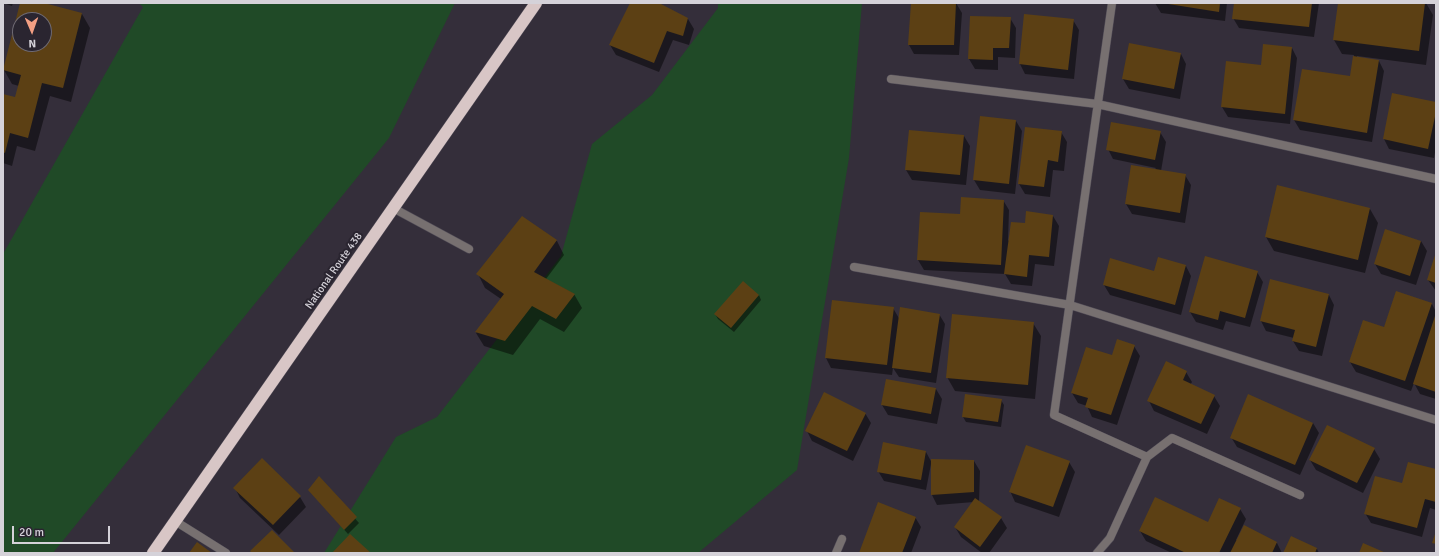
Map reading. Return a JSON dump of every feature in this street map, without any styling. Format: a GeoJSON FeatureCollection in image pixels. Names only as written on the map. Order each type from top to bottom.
{"type":"FeatureCollection","features":[{"type":"Feature","properties":{"kind":"highway","name":"National Route 438"},"geometry":{"type":"LineString","coordinates":[[154,553],[536,3]]}},
{"type":"Feature","properties":{"kind":"street"},"geometry":{"type":"LineString","coordinates":[[1112,3],[1054,415],[1147,457]]}},
{"type":"Feature","properties":{"kind":"street"},"geometry":{"type":"LineString","coordinates":[[891,79],[1097,104],[1436,179]]}},
{"type":"Feature","properties":{"kind":"street"},"geometry":{"type":"LineString","coordinates":[[393,208],[469,249]]}},
{"type":"Feature","properties":{"kind":"street"},"geometry":{"type":"LineString","coordinates":[[854,267],[1070,305],[1436,420]]}},
{"type":"Feature","properties":{"kind":"street"},"geometry":{"type":"LineString","coordinates":[[1097,553],[1110,538],[1147,457],[1172,438],[1300,495]]}},
{"type":"Feature","properties":{"kind":"street"},"geometry":{"type":"LineString","coordinates":[[176,521],[226,553]]}},
{"type":"Feature","properties":{"kind":"street"},"geometry":{"type":"LineString","coordinates":[[836,553],[842,539]]}},
{"type":"Feature","properties":{"kind":"green space"},"geometry":{"type":"Polygon","coordinates":[[[139,3],[455,3],[389,138],[53,553],[3,553],[3,254],[143,7],[139,3]]]}},
{"type":"Feature","properties":{"kind":"green space"},"geometry":{"type":"Polygon","coordinates":[[[718,3],[862,3],[849,158],[797,470],[698,553],[324,553],[396,437],[437,417],[561,256],[592,144],[652,95],[718,8],[718,3]]]}},
{"type":"Feature","properties":{"kind":"building"},"geometry":{"type":"Polygon","coordinates":[[[20,3],[44,3],[82,13],[63,88],[42,83],[28,138],[10,133],[5,153],[3,152],[3,94],[15,97],[21,75],[3,70],[12,35],[12,52],[52,52],[52,12],[18,12],[20,3]]]}},
{"type":"Feature","properties":{"kind":"building"},"geometry":{"type":"Polygon","coordinates":[[[630,3],[659,3],[688,18],[683,36],[667,31],[654,63],[609,45],[630,3]]]}},
{"type":"Feature","properties":{"kind":"building"},"geometry":{"type":"Polygon","coordinates":[[[911,3],[956,3],[954,45],[908,45],[911,3]]]}},
{"type":"Feature","properties":{"kind":"building"},"geometry":{"type":"Polygon","coordinates":[[[1162,3],[1220,3],[1219,12],[1162,3]]]}},
{"type":"Feature","properties":{"kind":"building"},"geometry":{"type":"Polygon","coordinates":[[[1234,3],[1312,3],[1309,27],[1232,19],[1234,3]]]}},
{"type":"Feature","properties":{"kind":"building"},"geometry":{"type":"Polygon","coordinates":[[[1338,3],[1425,3],[1419,51],[1333,40],[1338,3]]]}},
{"type":"Feature","properties":{"kind":"building"},"geometry":{"type":"Polygon","coordinates":[[[1024,14],[1074,19],[1068,70],[1019,64],[1024,14]]]}},
{"type":"Feature","properties":{"kind":"building"},"geometry":{"type":"Polygon","coordinates":[[[970,16],[1011,17],[1009,48],[993,48],[993,60],[968,59],[970,16]]]}},
{"type":"Feature","properties":{"kind":"building"},"geometry":{"type":"Polygon","coordinates":[[[1129,43],[1181,53],[1174,89],[1122,79],[1129,43]]]}},
{"type":"Feature","properties":{"kind":"building"},"geometry":{"type":"Polygon","coordinates":[[[1263,44],[1292,47],[1285,114],[1221,107],[1226,61],[1261,65],[1263,44]]]}},
{"type":"Feature","properties":{"kind":"building"},"geometry":{"type":"Polygon","coordinates":[[[1353,56],[1379,60],[1367,133],[1293,120],[1302,69],[1350,76],[1353,56]]]}},
{"type":"Feature","properties":{"kind":"building"},"geometry":{"type":"Polygon","coordinates":[[[1392,93],[1436,102],[1436,112],[1428,149],[1383,139],[1392,93]]]}},
{"type":"Feature","properties":{"kind":"building"},"geometry":{"type":"Polygon","coordinates":[[[980,116],[1016,120],[1009,184],[973,180],[980,116]]]}},
{"type":"Feature","properties":{"kind":"building"},"geometry":{"type":"Polygon","coordinates":[[[1111,122],[1161,131],[1155,160],[1106,150],[1111,122]]]}},
{"type":"Feature","properties":{"kind":"building"},"geometry":{"type":"Polygon","coordinates":[[[1025,127],[1062,131],[1058,162],[1048,160],[1044,187],[1018,184],[1025,127]]]}},
{"type":"Feature","properties":{"kind":"building"},"geometry":{"type":"Polygon","coordinates":[[[909,130],[964,135],[960,175],[905,170],[909,130]]]}},
{"type":"Feature","properties":{"kind":"building"},"geometry":{"type":"Polygon","coordinates":[[[1131,165],[1186,174],[1180,213],[1125,204],[1131,165]]]}},
{"type":"Feature","properties":{"kind":"building"},"geometry":{"type":"Polygon","coordinates":[[[1277,185],[1370,208],[1358,260],[1265,237],[1277,185]]]}},
{"type":"Feature","properties":{"kind":"building"},"geometry":{"type":"Polygon","coordinates":[[[961,197],[1004,200],[1001,265],[917,260],[920,212],[960,214],[961,197]]]}},
{"type":"Feature","properties":{"kind":"building"},"geometry":{"type":"Polygon","coordinates":[[[1026,211],[1053,215],[1049,257],[1029,255],[1027,277],[1004,274],[1011,222],[1025,223],[1026,211]]]}},
{"type":"Feature","properties":{"kind":"building"},"geometry":{"type":"Polygon","coordinates":[[[522,216],[557,240],[534,272],[575,294],[556,319],[532,306],[505,341],[475,332],[504,294],[476,274],[522,216]]]}},
{"type":"Feature","properties":{"kind":"building"},"geometry":{"type":"Polygon","coordinates":[[[1385,229],[1421,241],[1410,276],[1374,264],[1385,229]]]}},
{"type":"Feature","properties":{"kind":"building"},"geometry":{"type":"Polygon","coordinates":[[[1436,252],[1436,283],[1427,280],[1436,252]]]}},
{"type":"Feature","properties":{"kind":"building"},"geometry":{"type":"Polygon","coordinates":[[[1205,256],[1258,271],[1245,318],[1220,311],[1218,320],[1189,312],[1205,256]]]}},
{"type":"Feature","properties":{"kind":"building"},"geometry":{"type":"Polygon","coordinates":[[[1158,257],[1186,265],[1175,305],[1103,285],[1110,258],[1154,271],[1158,257]]]}},
{"type":"Feature","properties":{"kind":"building"},"geometry":{"type":"Polygon","coordinates":[[[1270,279],[1329,294],[1316,347],[1292,341],[1295,330],[1260,321],[1270,279]]]}},
{"type":"Feature","properties":{"kind":"building"},"geometry":{"type":"Polygon","coordinates":[[[743,281],[759,295],[731,328],[714,314],[743,281]]]}},
{"type":"Feature","properties":{"kind":"building"},"geometry":{"type":"Polygon","coordinates":[[[1396,291],[1432,303],[1405,381],[1349,362],[1363,320],[1384,327],[1396,291]]]}},
{"type":"Feature","properties":{"kind":"building"},"geometry":{"type":"Polygon","coordinates":[[[832,300],[894,307],[887,365],[825,358],[832,300]]]}},
{"type":"Feature","properties":{"kind":"building"},"geometry":{"type":"Polygon","coordinates":[[[900,307],[940,314],[931,373],[892,368],[900,307]]]}},
{"type":"Feature","properties":{"kind":"building"},"geometry":{"type":"Polygon","coordinates":[[[952,314],[1034,322],[1028,385],[946,378],[952,314]]]}},
{"type":"Feature","properties":{"kind":"building"},"geometry":{"type":"Polygon","coordinates":[[[1436,316],[1436,392],[1413,384],[1436,316]]]}},
{"type":"Feature","properties":{"kind":"building"},"geometry":{"type":"Polygon","coordinates":[[[1117,339],[1135,345],[1111,415],[1085,407],[1088,398],[1071,393],[1086,347],[1112,355],[1117,339]]]}},
{"type":"Feature","properties":{"kind":"building"},"geometry":{"type":"Polygon","coordinates":[[[1166,361],[1187,371],[1183,380],[1215,395],[1201,424],[1147,401],[1166,361]]]}},
{"type":"Feature","properties":{"kind":"building"},"geometry":{"type":"Polygon","coordinates":[[[886,379],[936,388],[931,414],[881,405],[886,379]]]}},
{"type":"Feature","properties":{"kind":"building"},"geometry":{"type":"Polygon","coordinates":[[[824,392],[866,413],[847,451],[805,431],[824,392]]]}},
{"type":"Feature","properties":{"kind":"building"},"geometry":{"type":"Polygon","coordinates":[[[965,394],[1002,399],[998,422],[962,417],[965,394]]]}},
{"type":"Feature","properties":{"kind":"building"},"geometry":{"type":"Polygon","coordinates":[[[1248,394],[1313,423],[1295,465],[1230,438],[1248,394]]]}},
{"type":"Feature","properties":{"kind":"building"},"geometry":{"type":"Polygon","coordinates":[[[1327,425],[1375,448],[1357,483],[1309,460],[1327,425]]]}},
{"type":"Feature","properties":{"kind":"building"},"geometry":{"type":"Polygon","coordinates":[[[883,442],[926,451],[921,480],[877,472],[883,442]]]}},
{"type":"Feature","properties":{"kind":"building"},"geometry":{"type":"Polygon","coordinates":[[[1026,445],[1070,461],[1053,507],[1009,492],[1026,445]]]}},
{"type":"Feature","properties":{"kind":"building"},"geometry":{"type":"Polygon","coordinates":[[[262,458],[301,496],[273,525],[233,488],[262,458]]]}},
{"type":"Feature","properties":{"kind":"building"},"geometry":{"type":"Polygon","coordinates":[[[931,459],[974,460],[974,492],[931,495],[931,459]]]}},
{"type":"Feature","properties":{"kind":"building"},"geometry":{"type":"Polygon","coordinates":[[[1408,462],[1436,469],[1436,502],[1425,499],[1417,528],[1364,514],[1375,476],[1402,483],[1408,462]]]}},
{"type":"Feature","properties":{"kind":"building"},"geometry":{"type":"Polygon","coordinates":[[[319,476],[357,517],[344,530],[308,490],[319,476]]]}},
{"type":"Feature","properties":{"kind":"building"},"geometry":{"type":"Polygon","coordinates":[[[1155,497],[1208,522],[1219,498],[1241,508],[1219,553],[1186,553],[1139,531],[1155,497]]]}},
{"type":"Feature","properties":{"kind":"building"},"geometry":{"type":"Polygon","coordinates":[[[975,498],[1002,517],[980,547],[954,527],[975,498]]]}},
{"type":"Feature","properties":{"kind":"building"},"geometry":{"type":"Polygon","coordinates":[[[878,502],[916,517],[902,553],[859,553],[878,502]]]}},
{"type":"Feature","properties":{"kind":"building"},"geometry":{"type":"Polygon","coordinates":[[[1244,525],[1277,542],[1272,553],[1230,553],[1244,525]]]}},
{"type":"Feature","properties":{"kind":"building"},"geometry":{"type":"Polygon","coordinates":[[[272,530],[295,553],[252,553],[250,551],[272,530]]]}},
{"type":"Feature","properties":{"kind":"building"},"geometry":{"type":"Polygon","coordinates":[[[1436,531],[1436,544],[1432,543],[1436,531]]]}},
{"type":"Feature","properties":{"kind":"building"},"geometry":{"type":"Polygon","coordinates":[[[350,534],[371,553],[332,553],[350,534]]]}},
{"type":"Feature","properties":{"kind":"building"},"geometry":{"type":"Polygon","coordinates":[[[1291,536],[1317,548],[1315,553],[1283,553],[1291,536]]]}},
{"type":"Feature","properties":{"kind":"building"},"geometry":{"type":"Polygon","coordinates":[[[197,542],[212,553],[189,553],[197,542]]]}},
{"type":"Feature","properties":{"kind":"building"},"geometry":{"type":"Polygon","coordinates":[[[1363,543],[1386,553],[1359,553],[1363,543]]]}}]}
